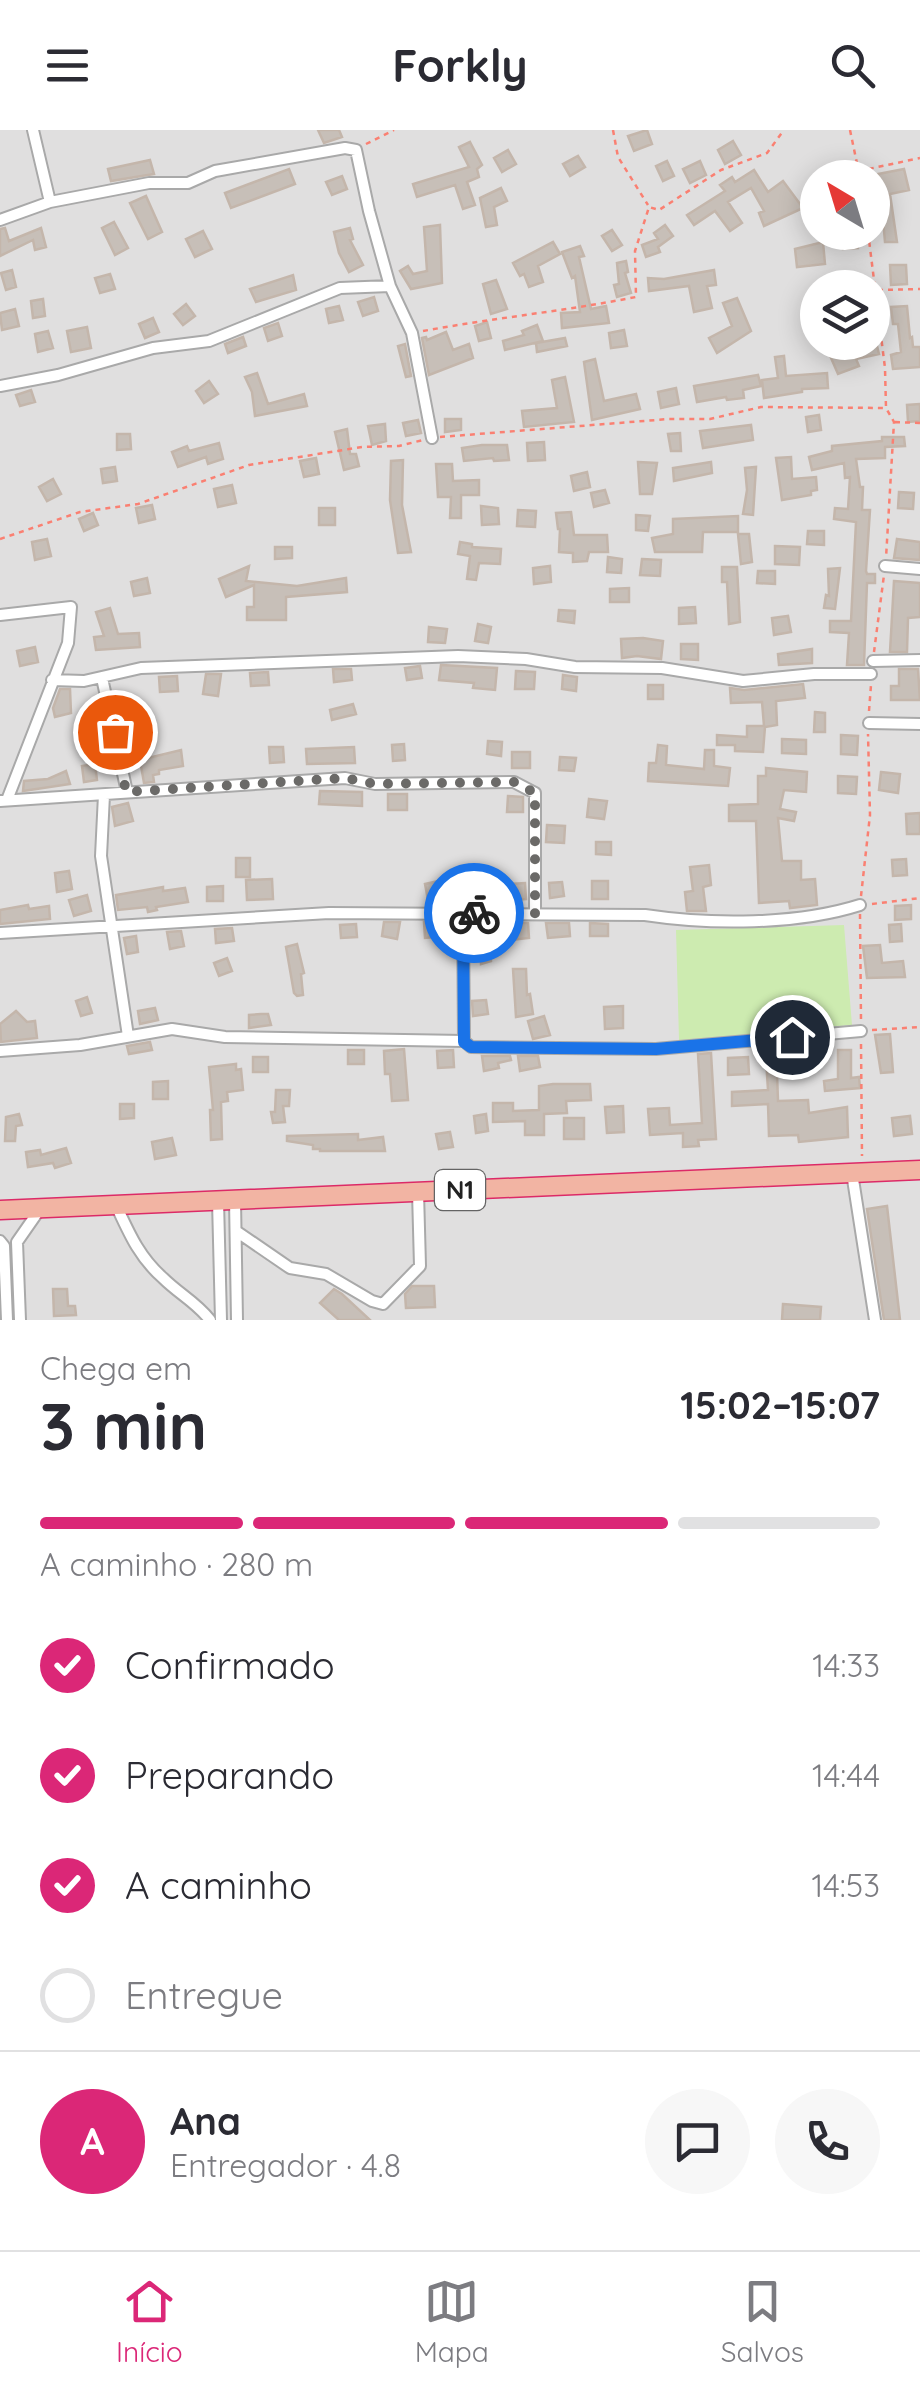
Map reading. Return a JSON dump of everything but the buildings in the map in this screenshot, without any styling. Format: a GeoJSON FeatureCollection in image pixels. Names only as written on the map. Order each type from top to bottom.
{"type":"FeatureCollection","features":[{"type":"Feature","properties":{"kind":"highway","name":"N1"},"geometry":{"type":"LineString","coordinates":[[0,1210],[920,1170]]}},
{"type":"Feature","properties":{"kind":"street"},"geometry":{"type":"LineString","coordinates":[[33,130],[50,202]]}},
{"type":"Feature","properties":{"kind":"street"},"geometry":{"type":"LineString","coordinates":[[0,220],[50,202],[149,183],[188,183],[215,171],[345,148],[356,150],[390,286],[412,333],[432,438]]}},
{"type":"Feature","properties":{"kind":"street"},"geometry":{"type":"LineString","coordinates":[[0,386],[153,348],[210,341],[340,288],[390,286]]}},
{"type":"Feature","properties":{"kind":"street"},"geometry":{"type":"LineString","coordinates":[[885,566],[920,569]]}},
{"type":"Feature","properties":{"kind":"street"},"geometry":{"type":"LineString","coordinates":[[0,615],[71,607],[68,643],[4,800],[345,778],[375,784],[514,782],[535,793],[535,914]]}},
{"type":"Feature","properties":{"kind":"street"},"geometry":{"type":"LineString","coordinates":[[52,680],[102,678],[141,668],[458,656],[526,659],[574,667],[662,668],[743,681],[814,674],[871,674]]}},
{"type":"Feature","properties":{"kind":"street"},"geometry":{"type":"LineString","coordinates":[[873,661],[920,660]]}},
{"type":"Feature","properties":{"kind":"street"},"geometry":{"type":"LineString","coordinates":[[102,678],[126,792]]}},
{"type":"Feature","properties":{"kind":"street"},"geometry":{"type":"LineString","coordinates":[[869,723],[920,724]]}},
{"type":"Feature","properties":{"kind":"street"},"geometry":{"type":"LineString","coordinates":[[104,796],[102,856],[128,1036]]}},
{"type":"Feature","properties":{"kind":"street"},"geometry":{"type":"LineString","coordinates":[[0,934],[329,913],[646,915],[691,922],[828,915],[860,905]]}},
{"type":"Feature","properties":{"kind":"street"},"geometry":{"type":"LineString","coordinates":[[463,913],[464,1042]]}},
{"type":"Feature","properties":{"kind":"street"},"geometry":{"type":"LineString","coordinates":[[0,1052],[80,1045],[172,1029],[225,1037],[464,1042],[471,1047],[656,1049],[861,1031]]}},
{"type":"Feature","properties":{"kind":"street"},"geometry":{"type":"LineString","coordinates":[[858,1172],[875,1320]]}},
{"type":"Feature","properties":{"kind":"street"},"geometry":{"type":"LineString","coordinates":[[236,1232],[290,1268],[326,1274],[372,1302],[383,1304],[420,1266],[418,1192]]}},
{"type":"Feature","properties":{"kind":"street"},"geometry":{"type":"LineString","coordinates":[[227,1200],[236,1232],[237,1320]]}},
{"type":"Feature","properties":{"kind":"street"},"geometry":{"type":"LineString","coordinates":[[221,1320],[227,1200]]}},
{"type":"Feature","properties":{"kind":"street"},"geometry":{"type":"LineString","coordinates":[[116,1205],[136,1250],[164,1280],[194,1300],[210,1320]]}},
{"type":"Feature","properties":{"kind":"street"},"geometry":{"type":"LineString","coordinates":[[20,1320],[17,1242],[40,1208]]}},
{"type":"Feature","properties":{"kind":"street"},"geometry":{"type":"LineString","coordinates":[[0,1241],[4,1246],[2,1274],[7,1320]]}},
{"type":"Feature","properties":{"kind":"path"},"geometry":{"type":"LineString","coordinates":[[356,150],[394,130]]}},
{"type":"Feature","properties":{"kind":"path"},"geometry":{"type":"LineString","coordinates":[[614,130],[618,156],[649,207],[659,210],[721,170],[767,153],[784,130]]}},
{"type":"Feature","properties":{"kind":"path"},"geometry":{"type":"LineString","coordinates":[[850,130],[857,160]]}},
{"type":"Feature","properties":{"kind":"path"},"geometry":{"type":"LineString","coordinates":[[890,165],[920,158]]}},
{"type":"Feature","properties":{"kind":"path"},"geometry":{"type":"LineString","coordinates":[[412,333],[480,320],[562,312],[636,297],[634,251],[649,207]]}},
{"type":"Feature","properties":{"kind":"path"},"geometry":{"type":"LineString","coordinates":[[890,290],[920,289]]}},
{"type":"Feature","properties":{"kind":"path"},"geometry":{"type":"LineString","coordinates":[[873,661],[885,566],[894,422],[886,408],[882,360]]}},
{"type":"Feature","properties":{"kind":"path"},"geometry":{"type":"LineString","coordinates":[[0,539],[80,512],[138,504],[249,465],[362,448],[399,446],[432,438],[668,418],[710,419],[761,407],[886,408]]}},
{"type":"Feature","properties":{"kind":"path"},"geometry":{"type":"LineString","coordinates":[[894,422],[920,423]]}},
{"type":"Feature","properties":{"kind":"path"},"geometry":{"type":"LineString","coordinates":[[858,1172],[860,905],[870,815],[867,763],[871,674]]}},
{"type":"Feature","properties":{"kind":"path"},"geometry":{"type":"LineString","coordinates":[[860,905],[920,898]]}},
{"type":"Feature","properties":{"kind":"path"},"geometry":{"type":"LineString","coordinates":[[861,1031],[920,1027]]}},
{"type":"Feature","properties":{"kind":"shaded area"},"geometry":{"type":"Polygon","coordinates":[[[0,130],[920,130],[920,1320],[0,1320],[0,130]]]}},
{"type":"Feature","properties":{"kind":"green space"},"geometry":{"type":"Polygon","coordinates":[[[844,925],[852,1025],[679,1040],[676,930],[844,925]]]}},
{"type":"Feature","properties":{"kind":"way so far"},"geometry":{"type":"LineString","coordinates":[[115,732],[126,792],[345,778],[375,784],[514,782],[535,793],[535,914],[474,913]]}},
{"type":"Feature","properties":{"kind":"route"},"geometry":{"type":"LineString","coordinates":[[474,913],[463,913],[464,1042],[471,1047],[656,1049],[792,1037]]}}]}
